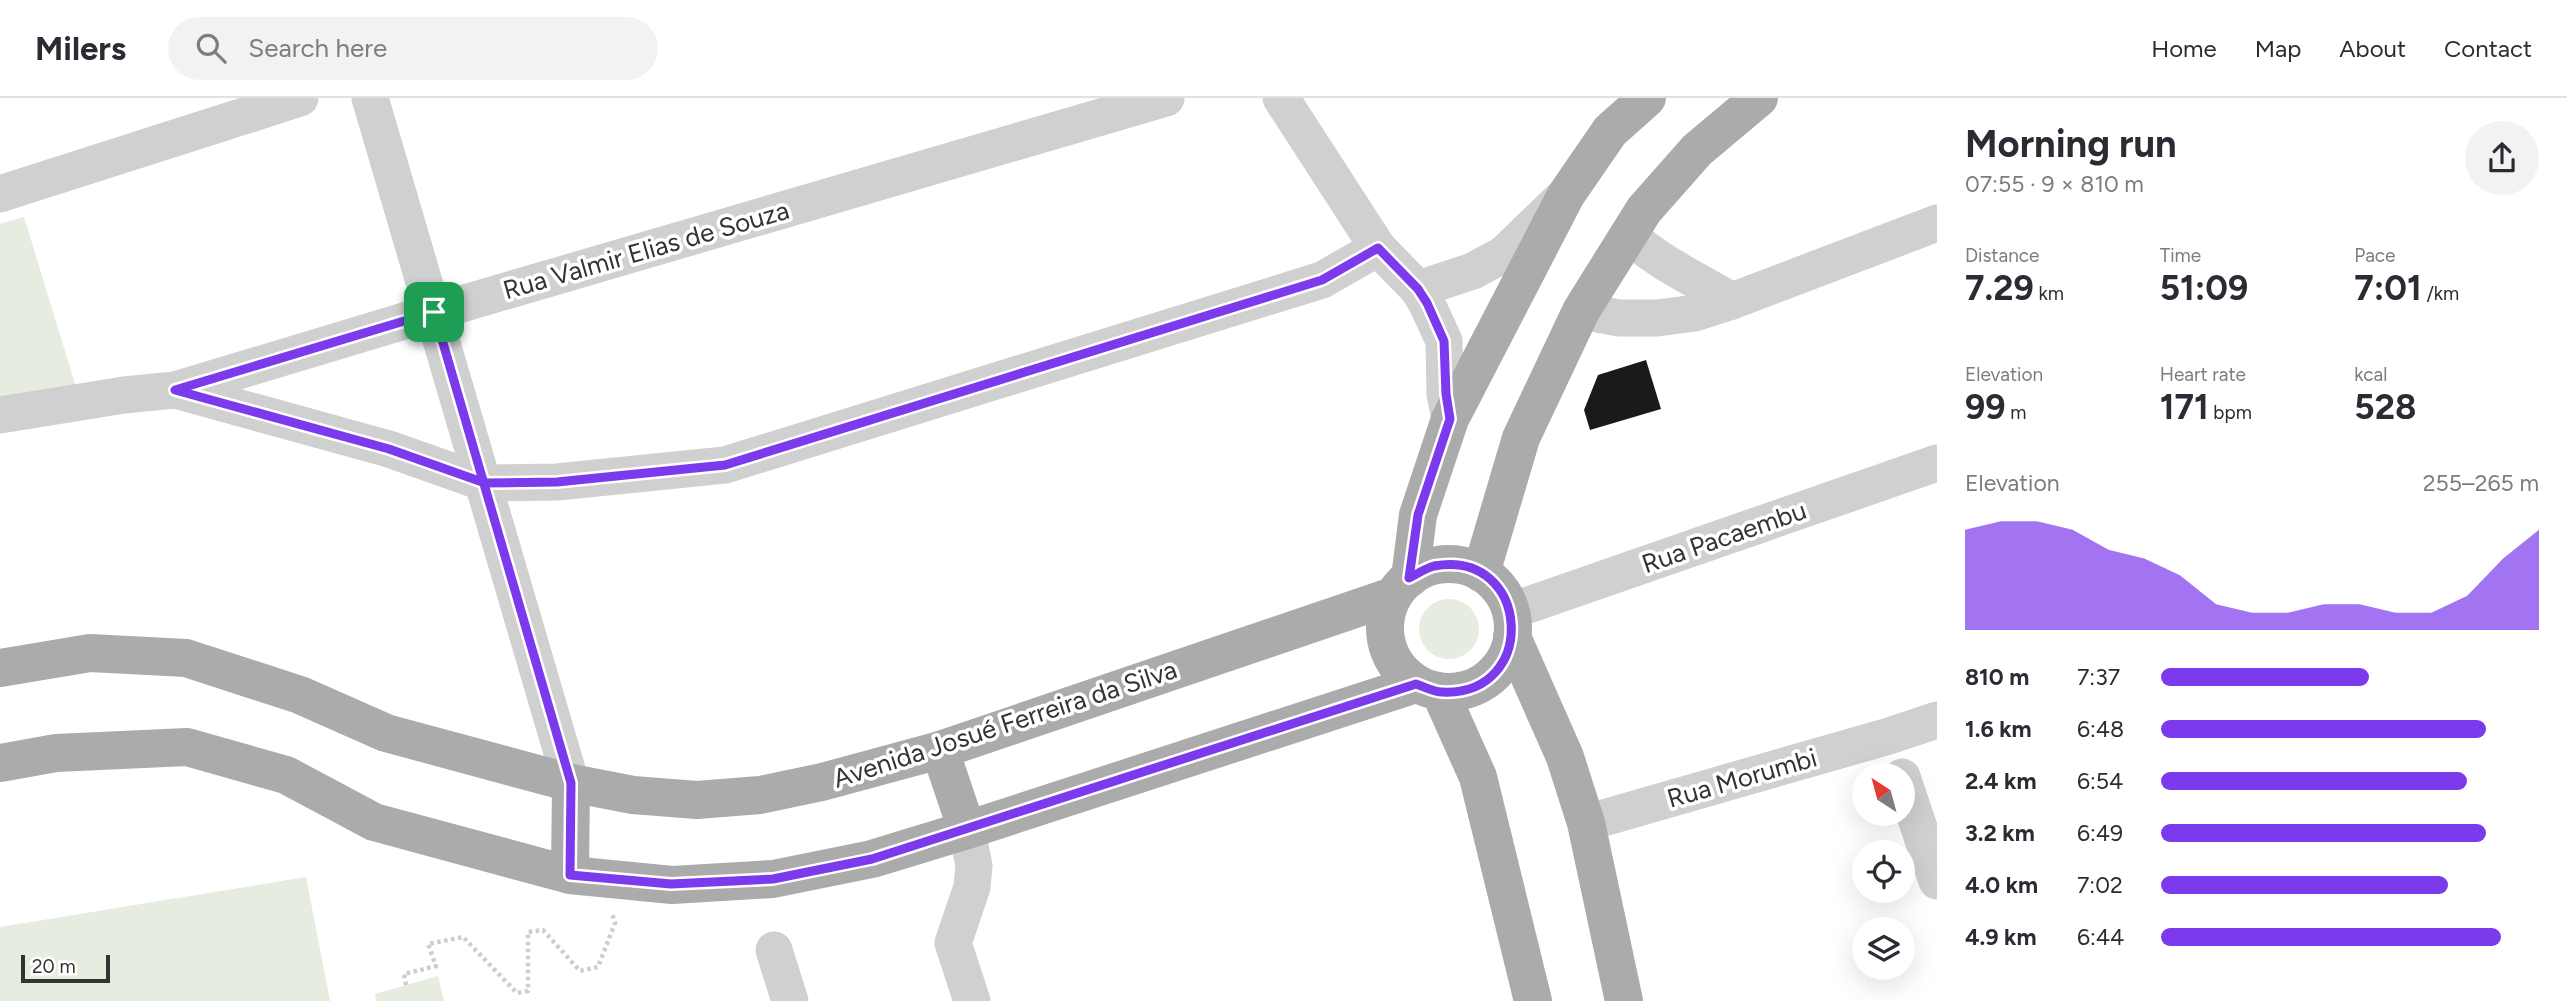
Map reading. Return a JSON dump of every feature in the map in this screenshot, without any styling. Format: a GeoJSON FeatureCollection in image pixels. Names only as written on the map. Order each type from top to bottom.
{"type":"FeatureCollection","features":[{"type":"Feature","properties":{"kind":"main road"},"geometry":{"type":"LineString","coordinates":[[1533,1001],[1478,777],[1428,688],[1398,668],[1386,645],[1384,620],[1401,587],[1418,515],[1450,419],[1566,195],[1610,131],[1647,98]]}},
{"type":"Feature","properties":{"kind":"main road"},"geometry":{"type":"LineString","coordinates":[[1481,573],[1521,438],[1581,312],[1644,210],[1697,150],[1759,98]]}},
{"type":"Feature","properties":{"kind":"main road"},"geometry":{"type":"LineString","coordinates":[[1401,587],[1432,567],[1457,565],[1481,573],[1500,589],[1565,757],[1586,823],[1624,1001]]}},
{"type":"Feature","properties":{"kind":"main road","name":"Avenida Josué Ferreira da Silva"},"geometry":{"type":"LineString","coordinates":[[0,668],[90,653],[186,658],[300,695],[386,733],[571,783],[633,796],[697,800],[760,795],[822,782],[940,750],[1401,587]]}},
{"type":"Feature","properties":{"kind":"main road"},"geometry":{"type":"LineString","coordinates":[[0,764],[56,753],[187,747],[286,775],[374,822],[587,877],[671,884],[773,879],[872,859],[1428,688],[1465,691],[1488,680],[1504,660],[1512,624]]}},
{"type":"Feature","properties":{"kind":"main road"},"geometry":{"type":"LineString","coordinates":[[940,750],[967,830]]}},
{"type":"Feature","properties":{"kind":"main road"},"geometry":{"type":"LineString","coordinates":[[571,783],[587,877]]}},
{"type":"Feature","properties":{"kind":"street"},"geometry":{"type":"LineString","coordinates":[[0,194],[300,98]]}},
{"type":"Feature","properties":{"kind":"street"},"geometry":{"type":"LineString","coordinates":[[370,98],[571,783]]}},
{"type":"Feature","properties":{"kind":"street","name":"Rua Valmir Elias de Souza"},"geometry":{"type":"LineString","coordinates":[[0,415],[124,395],[175,390],[1166,98]]}},
{"type":"Feature","properties":{"kind":"street"},"geometry":{"type":"LineString","coordinates":[[1282,98],[1378,248],[1418,289],[1427,303],[1444,341],[1450,419]]}},
{"type":"Feature","properties":{"kind":"street"},"geometry":{"type":"LineString","coordinates":[[1418,289],[1473,271],[1504,254],[1566,195]]}},
{"type":"Feature","properties":{"kind":"street"},"geometry":{"type":"LineString","coordinates":[[1581,312],[1619,318],[1657,318],[1695,313],[1937,222]]}},
{"type":"Feature","properties":{"kind":"street"},"geometry":{"type":"LineString","coordinates":[[1628,236],[1664,264],[1732,301]]}},
{"type":"Feature","properties":{"kind":"street"},"geometry":{"type":"LineString","coordinates":[[175,390],[389,449],[485,483],[571,481],[725,465],[1322,280],[1378,248]]}},
{"type":"Feature","properties":{"kind":"street","name":"Rua Pacaembu"},"geometry":{"type":"LineString","coordinates":[[1512,624],[1937,463]]}},
{"type":"Feature","properties":{"kind":"street","name":"Rua Morumbi"},"geometry":{"type":"LineString","coordinates":[[1586,823],[1937,720]]}},
{"type":"Feature","properties":{"kind":"street"},"geometry":{"type":"LineString","coordinates":[[1889,736],[1898,763]]}},
{"type":"Feature","properties":{"kind":"street"},"geometry":{"type":"LineString","coordinates":[[1915,815],[1937,881]]}},
{"type":"Feature","properties":{"kind":"street"},"geometry":{"type":"LineString","coordinates":[[967,830],[974,866],[972,887],[953,943],[972,1001]]}},
{"type":"Feature","properties":{"kind":"street"},"geometry":{"type":"LineString","coordinates":[[774,950],[790,1001]]}},
{"type":"Feature","properties":{"kind":"path"},"geometry":{"type":"LineString","coordinates":[[406,985],[404,974],[436,965],[428,944],[463,937],[517,993],[528,990],[528,932],[543,930],[580,971],[598,967],[615,923],[587,877]]}},
{"type":"Feature","properties":{"kind":"shaded area"},"geometry":{"type":"Polygon","coordinates":[[[24,217],[76,387],[0,400],[0,224],[24,217]]]}},
{"type":"Feature","properties":{"kind":"shaded area"},"geometry":{"type":"Polygon","coordinates":[[[1449,599],[1466,604],[1474,612],[1479,629],[1474,646],[1466,654],[1449,659],[1432,654],[1424,646],[1419,629],[1424,612],[1432,604],[1449,599]]]}},
{"type":"Feature","properties":{"kind":"shaded area"},"geometry":{"type":"Polygon","coordinates":[[[306,877],[330,1001],[0,1001],[0,927],[306,877]]]}},
{"type":"Feature","properties":{"kind":"shaded area"},"geometry":{"type":"Polygon","coordinates":[[[438,976],[444,1001],[376,1001],[375,994],[438,976]]]}},
{"type":"Feature","properties":{"kind":"building"},"geometry":{"type":"Polygon","coordinates":[[[1646,360],[1661,409],[1590,430],[1584,410],[1598,375],[1646,360]]]}},
{"type":"Feature","properties":{"kind":"route"},"geometry":{"type":"LineString","coordinates":[[434,312],[175,390],[389,449],[485,483],[557,482],[641,475],[725,465],[1322,280],[1378,248],[1418,289],[1444,341],[1450,419],[1418,515],[1409,578],[1432,567],[1457,565],[1481,573],[1500,589],[1511,611],[1512,637],[1504,660],[1488,680],[1465,691],[1440,692],[1416,684],[872,859],[773,879],[671,884],[570,875],[571,783],[485,483],[434,312]]}}]}
